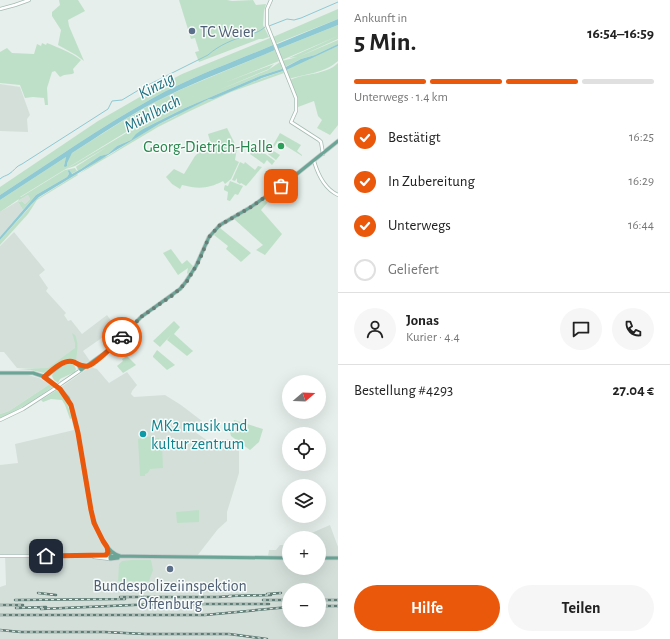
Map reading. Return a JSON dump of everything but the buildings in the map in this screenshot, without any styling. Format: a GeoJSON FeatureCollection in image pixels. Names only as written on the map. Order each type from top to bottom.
{"type":"FeatureCollection","features":[{"type":"Feature","properties":{"kind":"main road"},"geometry":{"type":"LineString","coordinates":[[78,364],[81,370],[88,366],[110,348],[141,317],[173,295],[186,283],[199,261],[209,237],[220,225],[251,207],[288,181],[324,154],[338,141]]}},
{"type":"Feature","properties":{"kind":"main road"},"geometry":{"type":"LineString","coordinates":[[44,377],[65,362],[72,361],[88,366]]}},
{"type":"Feature","properties":{"kind":"main road"},"geometry":{"type":"LineString","coordinates":[[0,372],[28,373],[44,377],[52,382],[68,398],[73,412],[91,510],[98,532],[112,556]]}},
{"type":"Feature","properties":{"kind":"main road"},"geometry":{"type":"LineString","coordinates":[[50,372],[52,382]]}},
{"type":"Feature","properties":{"kind":"main road"},"geometry":{"type":"LineString","coordinates":[[106,555],[108,552],[107,547]]}},
{"type":"Feature","properties":{"kind":"main road"},"geometry":{"type":"LineString","coordinates":[[112,556],[282,558]]}},
{"type":"Feature","properties":{"kind":"main road"},"geometry":{"type":"LineString","coordinates":[[112,556],[132,556]]}},
{"type":"Feature","properties":{"kind":"main road"},"geometry":{"type":"LineString","coordinates":[[326,558],[338,558]]}},
{"type":"Feature","properties":{"kind":"street"},"geometry":{"type":"LineString","coordinates":[[0,9],[29,0]]}},
{"type":"Feature","properties":{"kind":"street"},"geometry":{"type":"LineString","coordinates":[[271,0],[267,9],[267,25],[296,103],[296,112],[291,122],[319,140],[321,142],[324,154]]}},
{"type":"Feature","properties":{"kind":"street"},"geometry":{"type":"LineString","coordinates":[[314,161],[318,173],[325,185],[338,194]]}},
{"type":"Feature","properties":{"kind":"street"},"geometry":{"type":"LineString","coordinates":[[0,420],[23,409],[81,370]]}},
{"type":"Feature","properties":{"kind":"street"},"geometry":{"type":"LineString","coordinates":[[0,556],[112,556]]}},
{"type":"Feature","properties":{"kind":"street"},"geometry":{"type":"LineString","coordinates":[[87,556],[112,556]]}},
{"type":"Feature","properties":{"kind":"shaded area"},"geometry":{"type":"Polygon","coordinates":[[[0,84],[20,87],[30,115],[27,119],[28,132],[0,131],[0,84]]]}},
{"type":"Feature","properties":{"kind":"shaded area"},"geometry":{"type":"Polygon","coordinates":[[[28,195],[30,199],[25,204],[22,201],[18,202],[23,210],[0,237],[0,212],[28,195]]]}},
{"type":"Feature","properties":{"kind":"shaded area"},"geometry":{"type":"Polygon","coordinates":[[[14,232],[45,270],[39,275],[48,288],[46,291],[66,313],[64,315],[68,321],[71,320],[82,334],[107,315],[116,328],[83,351],[90,361],[81,364],[74,360],[68,359],[61,361],[51,369],[17,368],[4,352],[0,352],[0,246],[14,232]]]}},
{"type":"Feature","properties":{"kind":"shaded area"},"geometry":{"type":"Polygon","coordinates":[[[90,367],[97,369],[109,383],[127,372],[137,385],[131,394],[134,397],[165,395],[202,421],[195,432],[208,441],[230,439],[239,442],[239,473],[227,512],[227,521],[218,529],[197,556],[268,556],[269,550],[276,550],[280,545],[282,545],[282,575],[326,575],[326,531],[316,531],[330,525],[338,547],[338,639],[0,639],[0,587],[6,585],[5,554],[0,554],[0,465],[18,463],[15,444],[74,430],[69,407],[62,394],[57,390],[90,367]]]}},
{"type":"Feature","properties":{"kind":"shaded area"},"geometry":{"type":"Polygon","coordinates":[[[0,374],[28,375],[39,378],[50,384],[9,411],[0,414],[0,374]]]}},
{"type":"Feature","properties":{"kind":"green space"},"geometry":{"type":"Polygon","coordinates":[[[59,0],[78,0],[85,11],[68,20],[69,26],[84,61],[58,45],[61,30],[52,16],[52,12],[60,5],[59,0]]]}},
{"type":"Feature","properties":{"kind":"green space"},"geometry":{"type":"Polygon","coordinates":[[[179,0],[253,0],[256,5],[266,4],[263,25],[269,37],[259,39],[199,62],[195,52],[199,51],[195,38],[191,39],[179,0]]]}},
{"type":"Feature","properties":{"kind":"green space"},"geometry":{"type":"Polygon","coordinates":[[[338,9],[338,19],[275,44],[273,37],[338,9]]]}},
{"type":"Feature","properties":{"kind":"green space"},"geometry":{"type":"Polygon","coordinates":[[[338,25],[338,36],[282,60],[278,49],[338,25]]]}},
{"type":"Feature","properties":{"kind":"green space"},"geometry":{"type":"Polygon","coordinates":[[[338,36],[338,39],[298,57],[338,40],[338,44],[285,67],[282,61],[297,57],[289,58],[338,36]]]}},
{"type":"Feature","properties":{"kind":"green space"},"geometry":{"type":"Polygon","coordinates":[[[270,38],[273,45],[167,90],[133,109],[0,195],[0,187],[98,121],[182,74],[270,38]]]}},
{"type":"Feature","properties":{"kind":"green space"},"geometry":{"type":"Polygon","coordinates":[[[42,43],[46,45],[47,43],[60,48],[81,60],[73,69],[74,73],[72,74],[60,77],[55,71],[52,72],[47,88],[48,105],[45,105],[44,98],[25,98],[20,85],[0,83],[0,52],[7,48],[12,53],[34,54],[37,44],[41,46],[42,43]]]}},
{"type":"Feature","properties":{"kind":"green space"},"geometry":{"type":"Polygon","coordinates":[[[338,46],[338,61],[333,65],[315,73],[289,79],[286,70],[288,68],[338,46]]]}},
{"type":"Feature","properties":{"kind":"green space"},"geometry":{"type":"Polygon","coordinates":[[[275,50],[279,61],[224,83],[274,64],[269,69],[219,90],[268,70],[280,62],[282,69],[260,76],[185,108],[143,129],[131,140],[117,146],[108,154],[100,156],[78,171],[77,166],[107,147],[75,166],[66,169],[160,113],[131,129],[20,197],[65,170],[75,168],[77,171],[71,174],[68,171],[69,174],[67,177],[36,195],[23,210],[18,202],[22,201],[25,204],[30,199],[28,195],[18,201],[19,199],[0,212],[0,200],[66,157],[64,166],[72,153],[127,118],[182,89],[275,50]]]}},
{"type":"Feature","properties":{"kind":"green space"},"geometry":{"type":"Polygon","coordinates":[[[338,63],[338,125],[330,135],[317,128],[322,120],[318,116],[314,101],[298,107],[297,97],[290,80],[328,70],[338,63]]]}},
{"type":"Feature","properties":{"kind":"green space"},"geometry":{"type":"Polygon","coordinates":[[[283,71],[284,73],[231,92],[158,127],[79,174],[101,158],[108,156],[159,124],[176,116],[180,112],[209,99],[213,99],[227,91],[283,71]]]}},
{"type":"Feature","properties":{"kind":"green space"},"geometry":{"type":"Polygon","coordinates":[[[227,128],[237,148],[235,160],[239,162],[231,179],[225,184],[223,181],[213,186],[203,188],[182,185],[180,189],[172,184],[166,177],[174,169],[184,174],[195,156],[210,141],[208,134],[227,128]]]}},
{"type":"Feature","properties":{"kind":"green space"},"geometry":{"type":"Polygon","coordinates":[[[280,133],[301,145],[297,151],[302,156],[278,141],[272,150],[280,155],[276,160],[268,154],[280,133]]]}},
{"type":"Feature","properties":{"kind":"green space"},"geometry":{"type":"Polygon","coordinates":[[[255,147],[275,161],[272,165],[267,160],[264,164],[250,154],[255,147]]]}},
{"type":"Feature","properties":{"kind":"green space"},"geometry":{"type":"Polygon","coordinates":[[[240,162],[244,164],[245,162],[255,170],[258,166],[262,167],[246,186],[237,182],[237,178],[235,181],[232,180],[240,162]]]}},
{"type":"Feature","properties":{"kind":"green space"},"geometry":{"type":"Polygon","coordinates":[[[77,174],[78,175],[37,200],[28,214],[0,245],[0,240],[37,199],[77,174]]]}},
{"type":"Feature","properties":{"kind":"green space"},"geometry":{"type":"Polygon","coordinates":[[[230,181],[243,186],[238,195],[235,194],[230,201],[227,200],[228,192],[224,190],[224,188],[225,185],[228,186],[230,181]]]}},
{"type":"Feature","properties":{"kind":"green space"},"geometry":{"type":"Polygon","coordinates":[[[265,200],[268,202],[261,210],[282,234],[265,255],[256,250],[263,245],[234,219],[265,200]]]}},
{"type":"Feature","properties":{"kind":"green space"},"geometry":{"type":"Polygon","coordinates":[[[220,228],[251,253],[241,262],[226,249],[228,246],[214,235],[220,228]]]}},
{"type":"Feature","properties":{"kind":"green space"},"geometry":{"type":"Polygon","coordinates":[[[171,249],[182,264],[187,260],[193,266],[188,274],[188,268],[178,275],[163,253],[171,249]]]}},
{"type":"Feature","properties":{"kind":"green space"},"geometry":{"type":"Polygon","coordinates":[[[174,321],[180,327],[174,334],[193,351],[187,356],[167,340],[171,335],[160,347],[153,341],[174,321]]]}},
{"type":"Feature","properties":{"kind":"green space"},"geometry":{"type":"Polygon","coordinates":[[[72,333],[75,335],[77,341],[76,361],[63,361],[44,373],[18,369],[48,368],[75,348],[72,333]]]}},
{"type":"Feature","properties":{"kind":"green space"},"geometry":{"type":"Polygon","coordinates":[[[157,350],[175,365],[167,370],[153,357],[157,350]]]}},
{"type":"Feature","properties":{"kind":"green space"},"geometry":{"type":"Polygon","coordinates":[[[127,356],[136,365],[123,373],[117,366],[123,361],[122,359],[127,356]]]}},
{"type":"Feature","properties":{"kind":"green space"},"geometry":{"type":"Polygon","coordinates":[[[70,363],[74,365],[76,369],[75,372],[60,379],[58,383],[54,380],[52,376],[55,372],[62,366],[70,363]]]}},
{"type":"Feature","properties":{"kind":"green space"},"geometry":{"type":"Polygon","coordinates":[[[50,384],[54,386],[28,404],[0,418],[0,414],[9,411],[50,384]]]}},
{"type":"Feature","properties":{"kind":"green space"},"geometry":{"type":"Polygon","coordinates":[[[57,390],[66,400],[72,418],[70,419],[62,400],[51,399],[43,402],[41,400],[57,390]]]}},
{"type":"Feature","properties":{"kind":"green space"},"geometry":{"type":"Polygon","coordinates":[[[234,420],[263,429],[259,442],[250,450],[231,436],[230,432],[234,420]]]}},
{"type":"Feature","properties":{"kind":"green space"},"geometry":{"type":"Polygon","coordinates":[[[152,436],[152,439],[159,438],[159,444],[162,444],[163,468],[150,469],[145,476],[140,476],[138,439],[152,436]]]}},
{"type":"Feature","properties":{"kind":"green space"},"geometry":{"type":"Polygon","coordinates":[[[199,510],[199,522],[177,523],[176,512],[199,510]]]}},
{"type":"Feature","properties":{"kind":"green space"},"geometry":{"type":"Polygon","coordinates":[[[151,560],[153,570],[149,581],[118,581],[119,564],[122,561],[151,560]]]}},
{"type":"Feature","properties":{"kind":"water"},"geometry":{"type":"Polygon","coordinates":[[[338,19],[338,25],[278,49],[275,45],[338,19]]]}},
{"type":"Feature","properties":{"kind":"water"},"geometry":{"type":"Polygon","coordinates":[[[338,44],[338,46],[286,70],[262,78],[213,99],[209,99],[159,124],[39,197],[0,240],[0,237],[36,195],[67,177],[69,170],[72,174],[100,156],[108,154],[117,146],[131,140],[143,129],[185,108],[260,76],[282,69],[301,59],[315,55],[338,44]]]}},
{"type":"Feature","properties":{"kind":"water"},"geometry":{"type":"Polygon","coordinates":[[[273,45],[275,50],[184,88],[144,108],[72,153],[67,166],[64,166],[66,157],[0,200],[0,195],[133,109],[182,83],[273,45]]]}},
{"type":"Feature","properties":{"kind":"waterway"},"geometry":{"type":"LineString","coordinates":[[269,26],[287,19],[294,20],[301,18],[338,2]]}},
{"type":"Feature","properties":{"kind":"waterway","name":"Kinzig"},"geometry":{"type":"LineString","coordinates":[[0,179],[108,109],[112,101],[122,100],[142,88],[208,55],[222,45],[237,38],[259,31],[265,27]]}},
{"type":"Feature","properties":{"kind":"railway"},"geometry":{"type":"LineString","coordinates":[[38,593],[56,595]]}},
{"type":"Feature","properties":{"kind":"railway"},"geometry":{"type":"LineString","coordinates":[[267,594],[281,593]]}},
{"type":"Feature","properties":{"kind":"railway"},"geometry":{"type":"LineString","coordinates":[[229,596],[271,595]]}},
{"type":"Feature","properties":{"kind":"railway"},"geometry":{"type":"LineString","coordinates":[[120,597],[234,596]]}},
{"type":"Feature","properties":{"kind":"railway"},"geometry":{"type":"LineString","coordinates":[[15,600],[125,599]]}},
{"type":"Feature","properties":{"kind":"railway"},"geometry":{"type":"LineString","coordinates":[[263,600],[282,600]]}},
{"type":"Feature","properties":{"kind":"railway"},"geometry":{"type":"LineString","coordinates":[[326,600],[338,600]]}},
{"type":"Feature","properties":{"kind":"railway"},"geometry":{"type":"LineString","coordinates":[[41,609],[156,604],[269,604]]}},
{"type":"Feature","properties":{"kind":"railway"},"geometry":{"type":"LineString","coordinates":[[0,605],[23,605]]}},
{"type":"Feature","properties":{"kind":"railway"},"geometry":{"type":"LineString","coordinates":[[326,606],[338,606]]}},
{"type":"Feature","properties":{"kind":"railway"},"geometry":{"type":"LineString","coordinates":[[16,608],[46,607]]}},
{"type":"Feature","properties":{"kind":"railway"},"geometry":{"type":"LineString","coordinates":[[0,615],[205,615],[282,608]]}},
{"type":"Feature","properties":{"kind":"railway"},"geometry":{"type":"LineString","coordinates":[[0,630],[21,632],[229,634],[267,639]]}},
{"type":"Feature","properties":{"kind":"way so far"},"geometry":{"type":"LineString","coordinates":[[122,337],[141,317],[177,292],[186,283],[199,261],[204,247],[214,230],[225,221],[251,207],[267,194],[281,186]]}},
{"type":"Feature","properties":{"kind":"place","name":"TC Weier"},"geometry":{"type":"Point","coordinates":[192,31]}},
{"type":"Feature","properties":{"kind":"place","name":"Georg-Dietrich-Halle"},"geometry":{"type":"Point","coordinates":[281,146]}},
{"type":"Feature","properties":{"kind":"place","name":"MK2 musik und kultur zentrum"},"geometry":{"type":"Point","coordinates":[143,434]}},
{"type":"Feature","properties":{"kind":"place","name":"Bundespolizeiinspektion Offenburg"},"geometry":{"type":"Point","coordinates":[170,569]}},
{"type":"Feature","properties":{"kind":"route"},"geometry":{"type":"LineString","coordinates":[[46,556],[106,555],[108,552],[107,547],[94,523],[78,433],[71,405],[68,398],[60,389],[44,377],[61,364],[69,361],[83,366],[88,366],[122,337]]}},
{"type":"Feature","properties":{"kind":"water label","name":"Mühlbach"},"geometry":{"type":"Point","coordinates":[152,113]}}]}
